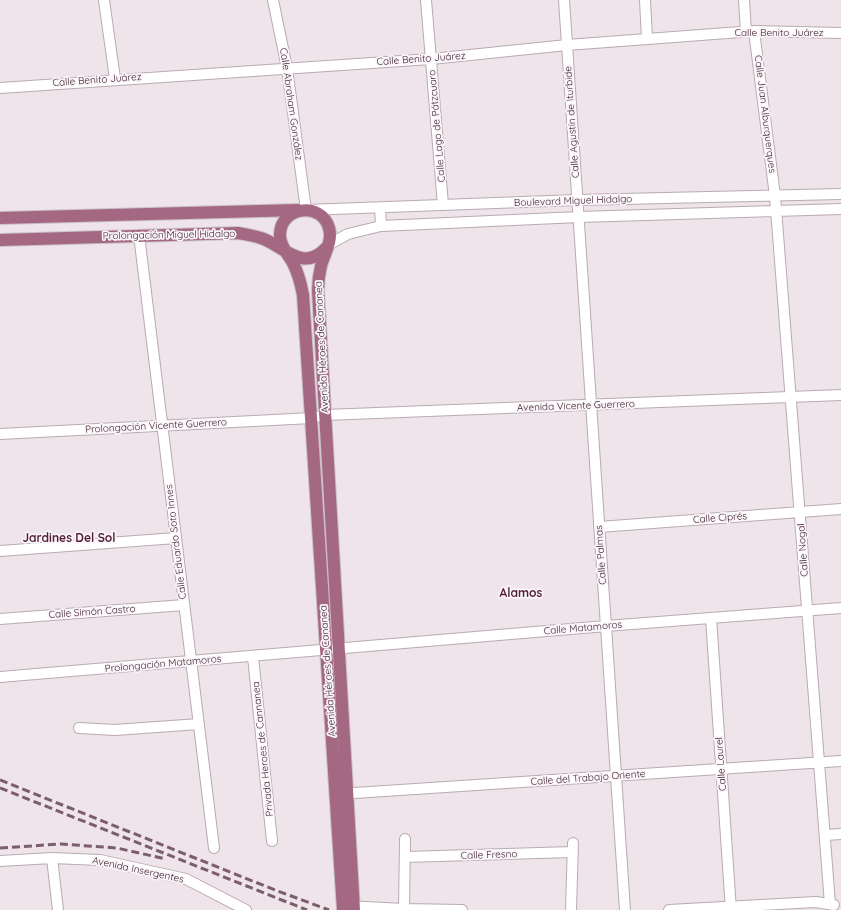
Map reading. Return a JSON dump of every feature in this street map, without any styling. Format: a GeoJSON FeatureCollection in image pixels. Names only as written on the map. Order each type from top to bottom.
{"type":"FeatureCollection","features":[{"type":"Feature","properties":{"kind":"main road","name":"Prolongación Miguel Hidalgo"},"geometry":{"type":"LineString","coordinates":[[0,218],[306,210]]}},
{"type":"Feature","properties":{"kind":"main road","name":"Avenida Héroes de Cananea"},"geometry":{"type":"LineString","coordinates":[[341,794],[339,648],[318,291],[320,267],[330,237],[326,221],[321,215],[306,210],[297,211],[289,215],[283,221],[280,229],[280,238],[282,246],[297,273],[303,295],[326,651],[341,794],[355,908]]}},
{"type":"Feature","properties":{"kind":"main road","name":"Prolongación Miguel Hidalgo"},"geometry":{"type":"LineString","coordinates":[[0,240],[238,233],[264,239],[294,257],[309,258],[317,256],[328,245]]}},
{"type":"Feature","properties":{"kind":"street"},"geometry":{"type":"LineString","coordinates":[[104,0],[114,79]]}},
{"type":"Feature","properties":{"kind":"street","name":"Calle Abraham González"},"geometry":{"type":"LineString","coordinates":[[273,0],[287,68],[306,210]]}},
{"type":"Feature","properties":{"kind":"street","name":"Calle Lago de Pátzcuaro"},"geometry":{"type":"LineString","coordinates":[[426,0],[444,205]]}},
{"type":"Feature","properties":{"kind":"street","name":"Calle Agustín de Iturbide"},"geometry":{"type":"LineString","coordinates":[[564,0],[578,200]]}},
{"type":"Feature","properties":{"kind":"street"},"geometry":{"type":"LineString","coordinates":[[645,0],[647,39]]}},
{"type":"Feature","properties":{"kind":"street","name":"Calle Juan Alburquerques"},"geometry":{"type":"LineString","coordinates":[[744,0],[775,196]]}},
{"type":"Feature","properties":{"kind":"street","name":"Calle Benito Juárez"},"geometry":{"type":"LineString","coordinates":[[0,88],[114,79],[431,59],[567,45],[750,32],[841,33]]}},
{"type":"Feature","properties":{"kind":"street","name":"Boulevard Miguel Hidalgo"},"geometry":{"type":"LineString","coordinates":[[306,210],[578,200],[841,194]]}},
{"type":"Feature","properties":{"kind":"street","name":"Calle Nogal"},"geometry":{"type":"LineString","coordinates":[[775,196],[820,762],[833,905]]}},
{"type":"Feature","properties":{"kind":"street","name":"Calle Palmas"},"geometry":{"type":"LineString","coordinates":[[578,200],[625,910]]}},
{"type":"Feature","properties":{"kind":"street"},"geometry":{"type":"LineString","coordinates":[[380,207],[381,226]]}},
{"type":"Feature","properties":{"kind":"street","name":"Boulevard Miguel Hidalgo"},"geometry":{"type":"LineString","coordinates":[[328,245],[348,234],[381,226],[579,217],[841,209]]}},
{"type":"Feature","properties":{"kind":"street","name":"Calle Eduardo Soto Innes"},"geometry":{"type":"LineString","coordinates":[[139,235],[214,848]]}},
{"type":"Feature","properties":{"kind":"street","name":"Avenida Vicente Guerrero"},"geometry":{"type":"LineString","coordinates":[[312,418],[325,415],[841,395]]}},
{"type":"Feature","properties":{"kind":"street","name":"Prolongación Vicente Guerrero"},"geometry":{"type":"LineString","coordinates":[[0,434],[312,418]]}},
{"type":"Feature","properties":{"kind":"street","name":"Calle Ciprés"},"geometry":{"type":"LineString","coordinates":[[600,527],[841,509]]}},
{"type":"Feature","properties":{"kind":"street"},"geometry":{"type":"LineString","coordinates":[[0,551],[176,538]]}},
{"type":"Feature","properties":{"kind":"street","name":"Calle Simón Castro"},"geometry":{"type":"LineString","coordinates":[[0,619],[184,605]]}},
{"type":"Feature","properties":{"kind":"street","name":"Calle Matamoros"},"geometry":{"type":"LineString","coordinates":[[326,651],[339,648],[841,608]]}},
{"type":"Feature","properties":{"kind":"street","name":"Calle Laurel"},"geometry":{"type":"LineString","coordinates":[[711,618],[730,908]]}},
{"type":"Feature","properties":{"kind":"street","name":"Prolongación Matamoros"},"geometry":{"type":"LineString","coordinates":[[0,677],[326,651]]}},
{"type":"Feature","properties":{"kind":"street","name":"Privada Heroes de Cannanea"},"geometry":{"type":"LineString","coordinates":[[253,657],[272,841]]}},
{"type":"Feature","properties":{"kind":"street"},"geometry":{"type":"LineString","coordinates":[[79,728],[115,730],[199,724]]}},
{"type":"Feature","properties":{"kind":"street","name":"Calle del Trabajo Oriente"},"geometry":{"type":"LineString","coordinates":[[341,794],[841,761]]}},
{"type":"Feature","properties":{"kind":"street"},"geometry":{"type":"LineString","coordinates":[[826,835],[841,834]]}},
{"type":"Feature","properties":{"kind":"street"},"geometry":{"type":"LineString","coordinates":[[404,909],[405,840]]}},
{"type":"Feature","properties":{"kind":"street","name":"Calle Fresno"},"geometry":{"type":"LineString","coordinates":[[405,858],[573,848],[571,910]]}},
{"type":"Feature","properties":{"kind":"street"},"geometry":{"type":"LineString","coordinates":[[52,858],[58,910]]}},
{"type":"Feature","properties":{"kind":"street","name":"Avenida Insergentes"},"geometry":{"type":"LineString","coordinates":[[0,861],[52,858],[100,860],[186,879],[246,910]]}},
{"type":"Feature","properties":{"kind":"street"},"geometry":{"type":"LineString","coordinates":[[669,910],[730,908],[816,902],[833,905]]}},
{"type":"Feature","properties":{"kind":"street"},"geometry":{"type":"LineString","coordinates":[[355,908],[462,910]]}},
{"type":"Feature","properties":{"kind":"railway"},"geometry":{"type":"LineString","coordinates":[[0,780],[275,890],[329,910]]}},
{"type":"Feature","properties":{"kind":"railway"},"geometry":{"type":"LineString","coordinates":[[0,788],[307,910]]}},
{"type":"Feature","properties":{"kind":"railway"},"geometry":{"type":"LineString","coordinates":[[0,848],[61,844],[117,848],[166,859]]}},
{"type":"Feature","properties":{"kind":"district","name":"Jardines Del Sol"},"geometry":{"type":"Point","coordinates":[69,538]}},
{"type":"Feature","properties":{"kind":"district","name":"Alamos"},"geometry":{"type":"Point","coordinates":[521,593]}}]}
